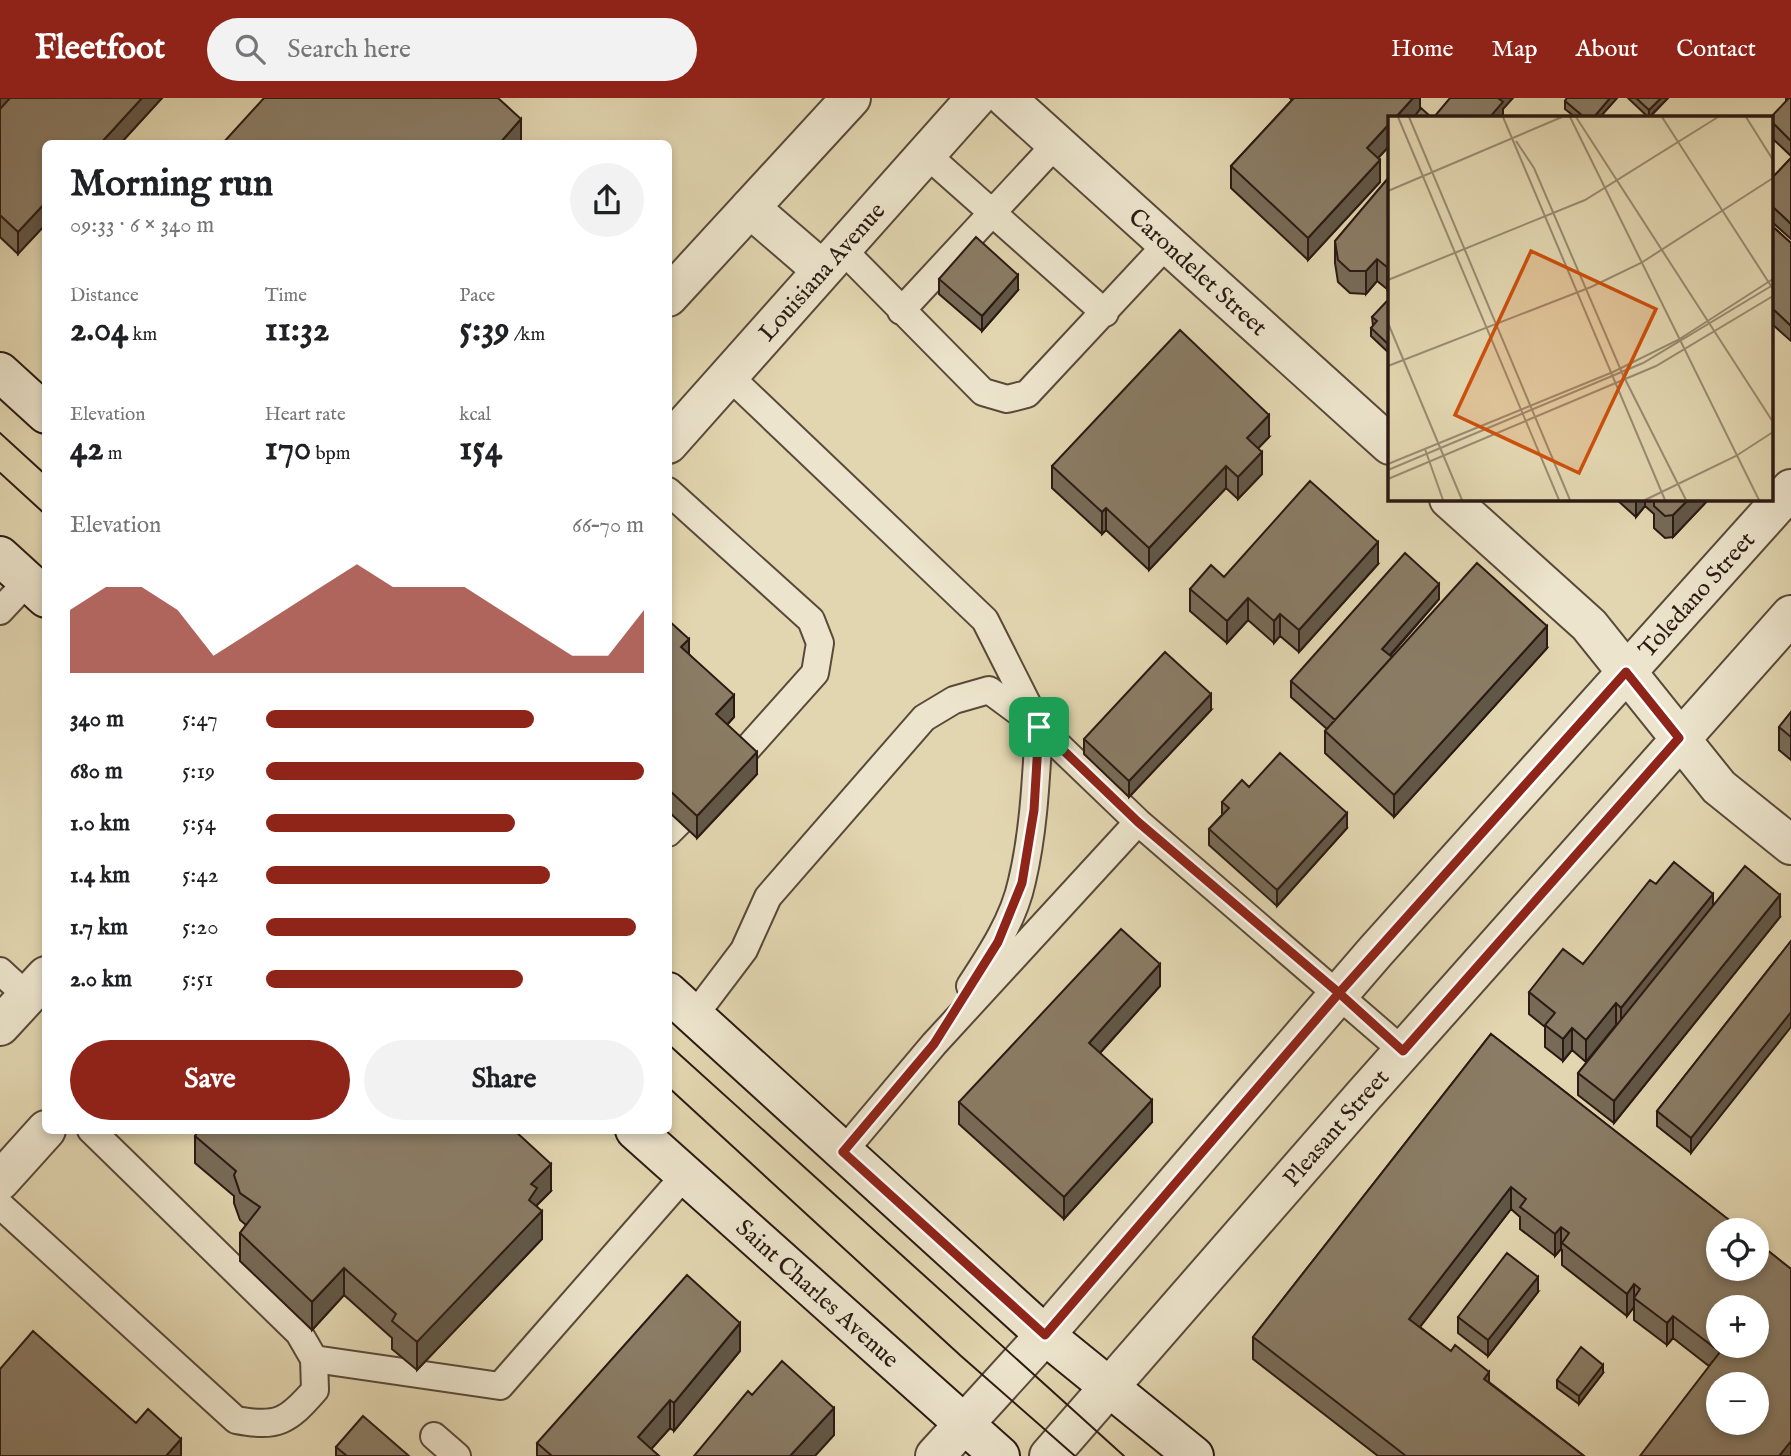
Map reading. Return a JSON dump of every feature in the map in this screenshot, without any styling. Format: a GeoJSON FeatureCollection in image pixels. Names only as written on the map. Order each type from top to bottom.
{"type":"FeatureCollection","features":[{"type":"Feature","properties":{"kind":"street"},"geometry":{"type":"LineString","coordinates":[[672,293],[851,98]]}},
{"type":"Feature","properties":{"kind":"street","name":"Louisiana Avenue"},"geometry":{"type":"LineString","coordinates":[[672,440],[976,98]]}},
{"type":"Feature","properties":{"kind":"street","name":"Carondelet Street"},"geometry":{"type":"LineString","coordinates":[[1006,98],[1388,443]]}},
{"type":"Feature","properties":{"kind":"street"},"geometry":{"type":"LineString","coordinates":[[750,208],[832,259]]}},
{"type":"Feature","properties":{"kind":"street"},"geometry":{"type":"LineString","coordinates":[[0,372],[42,410]]}},
{"type":"Feature","properties":{"kind":"street","name":"Toledano Street"},"geometry":{"type":"LineString","coordinates":[[935,1456],[1045,1335],[1339,993],[1791,489]]}},
{"type":"Feature","properties":{"kind":"street"},"geometry":{"type":"LineString","coordinates":[[1451,500],[1589,625],[1719,787],[1791,845]]}},
{"type":"Feature","properties":{"kind":"street"},"geometry":{"type":"LineString","coordinates":[[0,556],[37,590]]}},
{"type":"Feature","properties":{"kind":"street","name":"Pleasant Street"},"geometry":{"type":"LineString","coordinates":[[1049,1456],[1679,738],[1791,615]]}},
{"type":"Feature","properties":{"kind":"street"},"geometry":{"type":"LineString","coordinates":[[0,1026],[36,986]]}},
{"type":"Feature","properties":{"kind":"street"},"geometry":{"type":"LineString","coordinates":[[681,1004],[1045,1335],[1194,1456]]}},
{"type":"Feature","properties":{"kind":"street"},"geometry":{"type":"LineString","coordinates":[[0,1181],[42,1134]]}},
{"type":"Feature","properties":{"kind":"street","name":"Saint Charles Avenue"},"geometry":{"type":"LineString","coordinates":[[639,1134],[1000,1456]]}},
{"type":"Feature","properties":{"kind":"lane"},"geometry":{"type":"LineString","coordinates":[[901,312],[991,211],[1056,144]]}},
{"type":"Feature","properties":{"kind":"lane"},"geometry":{"type":"LineString","coordinates":[[926,154],[1105,313]]}},
{"type":"Feature","properties":{"kind":"lane"},"geometry":{"type":"LineString","coordinates":[[832,259],[901,312],[983,392],[1007,398],[1027,394],[1167,244]]}},
{"type":"Feature","properties":{"kind":"lane"},"geometry":{"type":"LineString","coordinates":[[729,376],[985,620],[1039,727],[1034,810],[1022,883],[998,942],[934,1044]]}},
{"type":"Feature","properties":{"kind":"lane"},"geometry":{"type":"LineString","coordinates":[[672,495],[811,620],[820,643],[815,673],[739,758]]}},
{"type":"Feature","properties":{"kind":"lane"},"geometry":{"type":"LineString","coordinates":[[0,611],[37,590]]}},
{"type":"Feature","properties":{"kind":"lane"},"geometry":{"type":"LineString","coordinates":[[681,1004],[744,950],[768,897],[924,718],[954,700],[989,690],[1039,727],[1138,822],[1403,1051]]}},
{"type":"Feature","properties":{"kind":"lane"},"geometry":{"type":"LineString","coordinates":[[843,1152],[934,1044],[1138,822]]}},
{"type":"Feature","properties":{"kind":"lane"},"geometry":{"type":"LineString","coordinates":[[0,971],[36,986]]}},
{"type":"Feature","properties":{"kind":"lane"},"geometry":{"type":"LineString","coordinates":[[0,1205],[236,1419],[261,1424],[293,1416],[315,1390],[314,1359],[299,1333],[94,1134]]}},
{"type":"Feature","properties":{"kind":"lane"},"geometry":{"type":"LineString","coordinates":[[314,1359],[500,1386],[685,1175]]}},
{"type":"Feature","properties":{"kind":"lane"},"geometry":{"type":"LineString","coordinates":[[433,1436],[457,1456]]}},
{"type":"Feature","properties":{"kind":"building"},"geometry":{"type":"Polygon","coordinates":[[[10,98],[142,98],[104,140],[42,140],[42,206],[18,232],[0,215],[0,109],[10,98]]]}},
{"type":"Feature","properties":{"kind":"building"},"geometry":{"type":"Polygon","coordinates":[[[264,98],[498,98],[521,119],[503,140],[226,140],[264,98]]]}},
{"type":"Feature","properties":{"kind":"building"},"geometry":{"type":"Polygon","coordinates":[[[1294,98],[1413,98],[1397,116],[1388,116],[1388,125],[1367,148],[1380,160],[1308,238],[1231,166],[1294,98]]]}},
{"type":"Feature","properties":{"kind":"building"},"geometry":{"type":"Polygon","coordinates":[[[1450,98],[1498,98],[1503,102],[1491,116],[1435,116],[1450,98]]]}},
{"type":"Feature","properties":{"kind":"building"},"geometry":{"type":"Polygon","coordinates":[[[1567,98],[1610,98],[1595,116],[1583,116],[1565,101],[1567,98]]]}},
{"type":"Feature","properties":{"kind":"building"},"geometry":{"type":"Polygon","coordinates":[[[1636,98],[1661,98],[1649,110],[1636,98]]]}},
{"type":"Feature","properties":{"kind":"building"},"geometry":{"type":"Polygon","coordinates":[[[1791,98],[1791,141],[1774,124],[1772,116],[1791,98]]]}},
{"type":"Feature","properties":{"kind":"building"},"geometry":{"type":"Polygon","coordinates":[[[1421,108],[1430,116],[1415,116],[1421,108]]]}},
{"type":"Feature","properties":{"kind":"building"},"geometry":{"type":"Polygon","coordinates":[[[1791,158],[1791,224],[1774,208],[1774,176],[1791,158]]]}},
{"type":"Feature","properties":{"kind":"building"},"geometry":{"type":"Polygon","coordinates":[[[1388,178],[1387,267],[1377,259],[1366,271],[1350,271],[1338,260],[1335,241],[1388,178]]]}},
{"type":"Feature","properties":{"kind":"building"},"geometry":{"type":"Polygon","coordinates":[[[1774,228],[1791,243],[1791,326],[1774,310],[1774,228]]]}},
{"type":"Feature","properties":{"kind":"building"},"geometry":{"type":"Polygon","coordinates":[[[976,237],[1018,275],[982,316],[939,279],[976,237]]]}},
{"type":"Feature","properties":{"kind":"building"},"geometry":{"type":"Polygon","coordinates":[[[1388,302],[1388,344],[1371,328],[1377,321],[1372,317],[1388,302]]]}},
{"type":"Feature","properties":{"kind":"building"},"geometry":{"type":"Polygon","coordinates":[[[1180,330],[1269,415],[1247,438],[1262,452],[1238,477],[1226,466],[1149,548],[1106,508],[1102,512],[1052,466],[1180,330]]]}},
{"type":"Feature","properties":{"kind":"building"},"geometry":{"type":"Polygon","coordinates":[[[1310,481],[1378,542],[1299,630],[1280,614],[1274,621],[1248,598],[1227,621],[1190,589],[1211,565],[1224,577],[1310,481]]]}},
{"type":"Feature","properties":{"kind":"building"},"geometry":{"type":"Polygon","coordinates":[[[1654,500],[1688,500],[1673,515],[1665,516],[1654,506],[1654,500]]]}},
{"type":"Feature","properties":{"kind":"building"},"geometry":{"type":"Polygon","coordinates":[[[1405,553],[1439,584],[1382,649],[1392,657],[1335,720],[1291,681],[1405,553]]]}},
{"type":"Feature","properties":{"kind":"building"},"geometry":{"type":"Polygon","coordinates":[[[1477,563],[1547,626],[1394,795],[1325,731],[1477,563]]]}},
{"type":"Feature","properties":{"kind":"building"},"geometry":{"type":"Polygon","coordinates":[[[672,624],[689,639],[681,647],[734,695],[716,714],[757,752],[697,816],[672,793],[672,624]]]}},
{"type":"Feature","properties":{"kind":"building"},"geometry":{"type":"Polygon","coordinates":[[[1165,652],[1211,694],[1129,781],[1084,739],[1165,652]]]}},
{"type":"Feature","properties":{"kind":"building"},"geometry":{"type":"Polygon","coordinates":[[[1791,712],[1791,737],[1779,727],[1791,712]]]}},
{"type":"Feature","properties":{"kind":"building"},"geometry":{"type":"Polygon","coordinates":[[[1280,753],[1347,813],[1277,890],[1209,829],[1229,808],[1222,802],[1242,780],[1249,787],[1280,753]]]}},
{"type":"Feature","properties":{"kind":"building"},"geometry":{"type":"Polygon","coordinates":[[[1674,862],[1713,894],[1621,1008],[1616,1003],[1586,1040],[1572,1028],[1563,1039],[1545,1025],[1555,1013],[1529,992],[1563,949],[1583,964],[1650,880],[1656,884],[1674,862]]]}},
{"type":"Feature","properties":{"kind":"building"},"geometry":{"type":"Polygon","coordinates":[[[1745,866],[1780,895],[1614,1101],[1578,1073],[1745,866]]]}},
{"type":"Feature","properties":{"kind":"building"},"geometry":{"type":"Polygon","coordinates":[[[1121,929],[1160,964],[1089,1043],[1152,1100],[1064,1197],[959,1102],[1121,929]]]}},
{"type":"Feature","properties":{"kind":"building"},"geometry":{"type":"Polygon","coordinates":[[[1791,941],[1791,1012],[1691,1138],[1657,1111],[1791,941]]]}},
{"type":"Feature","properties":{"kind":"building"},"geometry":{"type":"Polygon","coordinates":[[[1491,1034],[1727,1218],[1706,1218],[1706,1281],[1769,1281],[1769,1252],[1791,1269],[1791,1441],[1779,1456],[1640,1456],[1715,1358],[1769,1358],[1769,1295],[1706,1295],[1706,1341],[1673,1316],[1667,1323],[1634,1298],[1640,1289],[1634,1284],[1627,1294],[1562,1243],[1569,1233],[1561,1227],[1555,1234],[1520,1207],[1526,1199],[1511,1187],[1409,1319],[1451,1351],[1455,1345],[1489,1372],[1484,1379],[1584,1456],[1406,1456],[1253,1337],[1491,1034]]]}},
{"type":"Feature","properties":{"kind":"building"},"geometry":{"type":"Polygon","coordinates":[[[518,1134],[551,1164],[531,1184],[537,1188],[529,1200],[542,1211],[417,1342],[392,1321],[396,1314],[344,1268],[312,1302],[240,1233],[260,1207],[240,1193],[234,1175],[236,1171],[195,1136],[518,1134]]]}},
{"type":"Feature","properties":{"kind":"building"},"geometry":{"type":"Polygon","coordinates":[[[1507,1253],[1538,1277],[1488,1340],[1458,1317],[1507,1253]]]}},
{"type":"Feature","properties":{"kind":"building"},"geometry":{"type":"Polygon","coordinates":[[[687,1275],[740,1323],[674,1403],[670,1400],[638,1437],[659,1456],[552,1456],[537,1443],[687,1275]]]}},
{"type":"Feature","properties":{"kind":"building"},"geometry":{"type":"Polygon","coordinates":[[[33,1331],[136,1423],[148,1409],[181,1439],[166,1456],[0,1456],[0,1369],[33,1331]]]}},
{"type":"Feature","properties":{"kind":"building"},"geometry":{"type":"Polygon","coordinates":[[[1581,1347],[1603,1365],[1579,1396],[1557,1380],[1581,1347]]]}},
{"type":"Feature","properties":{"kind":"building"},"geometry":{"type":"Polygon","coordinates":[[[782,1361],[834,1408],[790,1456],[694,1456],[748,1391],[752,1395],[782,1361]]]}},
{"type":"Feature","properties":{"kind":"building"},"geometry":{"type":"Polygon","coordinates":[[[363,1416],[409,1456],[347,1456],[336,1447],[363,1416]]]}},
{"type":"Feature","properties":{"kind":"tram line"},"geometry":{"type":"LineString","coordinates":[[0,433],[42,471]]}},
{"type":"Feature","properties":{"kind":"tram line"},"geometry":{"type":"LineString","coordinates":[[0,473],[42,511]]}},
{"type":"Feature","properties":{"kind":"tram line"},"geometry":{"type":"LineString","coordinates":[[672,1048],[1124,1456]]}},
{"type":"Feature","properties":{"kind":"tram line"},"geometry":{"type":"LineString","coordinates":[[672,1091],[961,1356],[1075,1456]]}},
{"type":"Feature","properties":{"kind":"route"},"geometry":{"type":"LineString","coordinates":[[1039,727],[1034,810],[1022,883],[998,942],[934,1044],[843,1152],[1045,1335],[1339,993],[1403,1051],[1679,738],[1626,672],[1339,993],[1138,822],[1039,727]]}}]}
